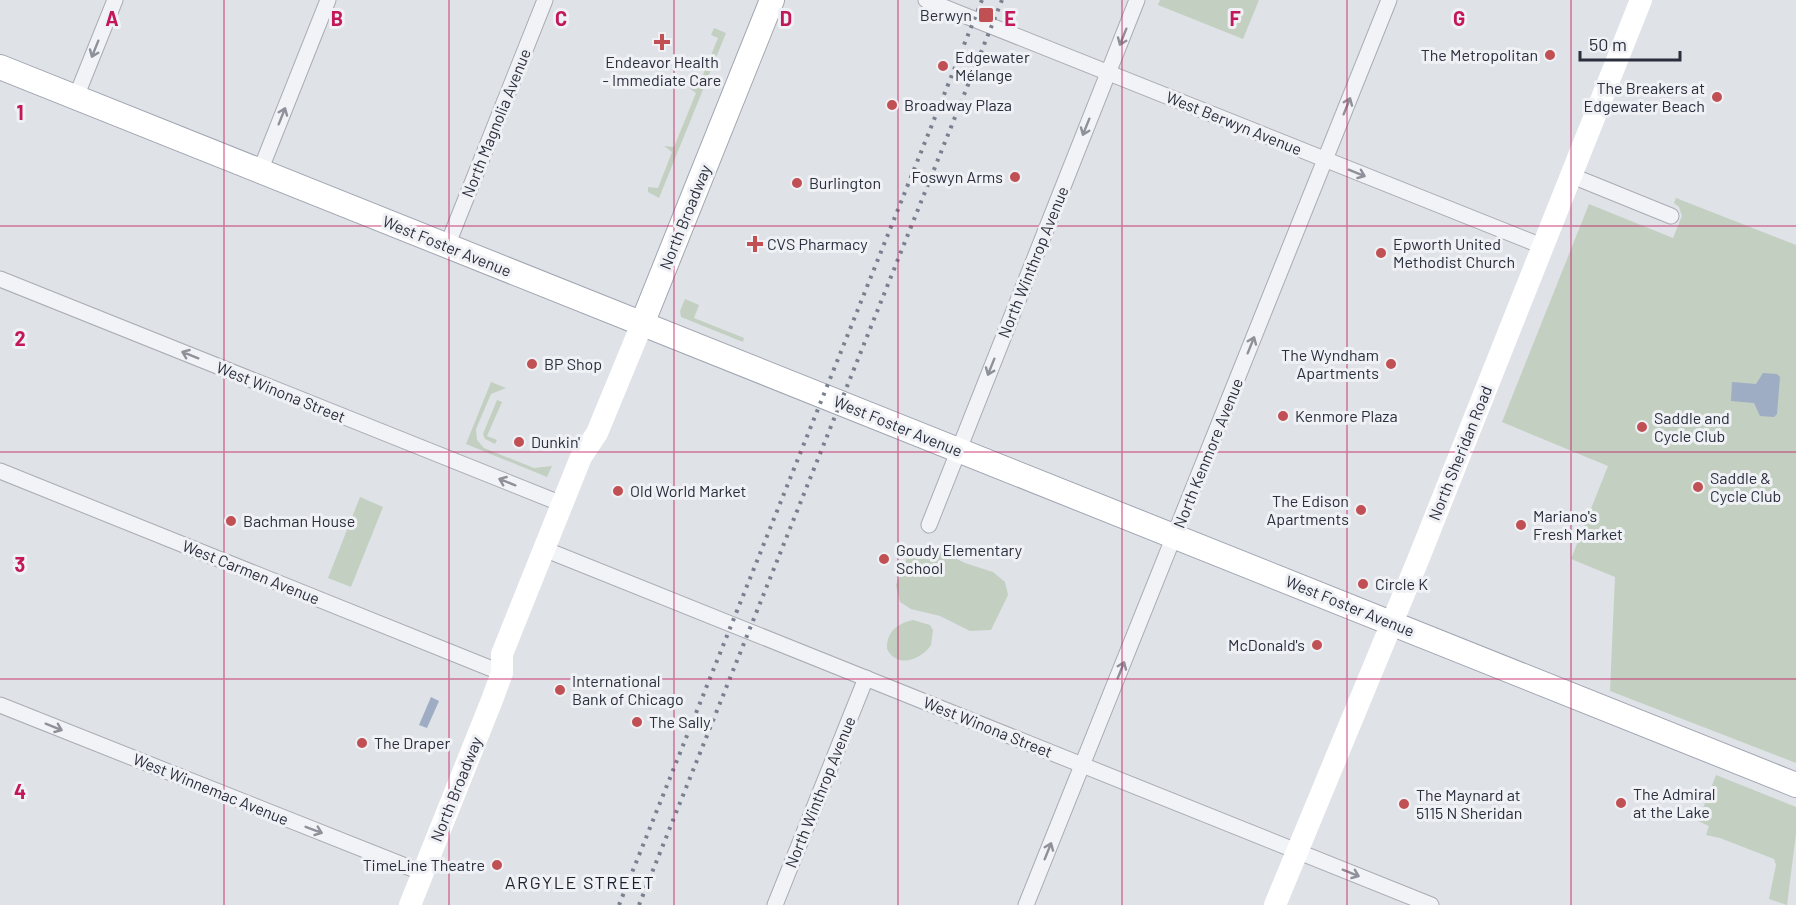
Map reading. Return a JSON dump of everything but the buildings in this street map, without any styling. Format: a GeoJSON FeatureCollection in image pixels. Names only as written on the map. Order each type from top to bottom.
{"type":"FeatureCollection","features":[{"type":"Feature","properties":{"kind":"main road","name":"North Broadway"},"geometry":{"type":"LineString","coordinates":[[550,552],[561,504],[581,457],[597,433],[772,0]]}},
{"type":"Feature","properties":{"kind":"main road","name":"North Sheridan Road"},"geometry":{"type":"LineString","coordinates":[[1275,905],[1392,622],[1641,0]]}},
{"type":"Feature","properties":{"kind":"main road","name":"West Foster Avenue"},"geometry":{"type":"LineString","coordinates":[[0,67],[1796,785]]}},
{"type":"Feature","properties":{"kind":"main road","name":"North Broadway"},"geometry":{"type":"LineString","coordinates":[[410,905],[502,673],[502,654],[594,463],[597,433]]}},
{"type":"Feature","properties":{"kind":"street"},"geometry":{"type":"LineString","coordinates":[[76,97],[115,0]]}},
{"type":"Feature","properties":{"kind":"street"},"geometry":{"type":"LineString","coordinates":[[260,171],[328,0]]}},
{"type":"Feature","properties":{"kind":"street","name":"North Magnolia Avenue"},"geometry":{"type":"LineString","coordinates":[[447,246],[545,0]]}},
{"type":"Feature","properties":{"kind":"street","name":"West Berwyn Avenue"},"geometry":{"type":"LineString","coordinates":[[926,0],[1542,246]]}},
{"type":"Feature","properties":{"kind":"street","name":"North Winthrop Avenue"},"geometry":{"type":"LineString","coordinates":[[929,525],[1137,0]]}},
{"type":"Feature","properties":{"kind":"street","name":"North Kenmore Avenue"},"geometry":{"type":"LineString","coordinates":[[1026,905],[1389,0]]}},
{"type":"Feature","properties":{"kind":"street"},"geometry":{"type":"LineString","coordinates":[[1570,175],[1671,216]]}},
{"type":"Feature","properties":{"kind":"street","name":"West Winona Street"},"geometry":{"type":"LineString","coordinates":[[0,279],[561,504]]}},
{"type":"Feature","properties":{"kind":"street","name":"West Carmen Avenue"},"geometry":{"type":"LineString","coordinates":[[0,471],[502,673]]}},
{"type":"Feature","properties":{"kind":"street","name":"West Winona Street"},"geometry":{"type":"LineString","coordinates":[[550,552],[1431,905]]}},
{"type":"Feature","properties":{"kind":"street","name":"North Winthrop Avenue"},"geometry":{"type":"LineString","coordinates":[[774,905],[866,678]]}},
{"type":"Feature","properties":{"kind":"street","name":"West Winnemac Avenue"},"geometry":{"type":"LineString","coordinates":[[0,705],[423,873]]}},
{"type":"Feature","properties":{"kind":"green space"},"geometry":{"type":"Polygon","coordinates":[[[1160,0],[1259,0],[1243,39],[1158,5],[1160,0]]]}},
{"type":"Feature","properties":{"kind":"green space"},"geometry":{"type":"Polygon","coordinates":[[[714,28],[726,33],[659,198],[648,192],[648,187],[658,188],[672,152],[664,146],[674,147],[696,93],[688,87],[698,87],[718,38],[711,35],[714,28]]]}},
{"type":"Feature","properties":{"kind":"green space","name":"Saddle & Cycle Club"},"geometry":{"type":"Polygon","coordinates":[[[1676,198],[1796,245],[1796,763],[1610,691],[1615,577],[1571,559],[1608,466],[1502,422],[1589,204],[1673,238],[1682,216],[1679,207],[1674,203],[1676,198]]]}},
{"type":"Feature","properties":{"kind":"green space"},"geometry":{"type":"Polygon","coordinates":[[[685,299],[699,305],[694,318],[744,338],[743,342],[681,317],[680,311],[685,299]]]}},
{"type":"Feature","properties":{"kind":"green space"},"geometry":{"type":"Polygon","coordinates":[[[491,382],[506,388],[491,394],[476,429],[477,440],[484,448],[534,468],[552,466],[547,477],[466,444],[491,382]]]}},
{"type":"Feature","properties":{"kind":"green space"},"geometry":{"type":"Polygon","coordinates":[[[497,400],[502,402],[487,436],[497,440],[495,444],[485,439],[483,434],[497,400]]]}},
{"type":"Feature","properties":{"kind":"green space"},"geometry":{"type":"Polygon","coordinates":[[[360,497],[383,507],[351,587],[328,578],[360,497]]]}},
{"type":"Feature","properties":{"kind":"green space"},"geometry":{"type":"Polygon","coordinates":[[[930,546],[965,563],[993,572],[1005,582],[1008,595],[991,630],[970,631],[940,616],[911,609],[900,602],[896,585],[908,555],[920,547],[930,546]]]}},
{"type":"Feature","properties":{"kind":"green space"},"geometry":{"type":"Polygon","coordinates":[[[913,620],[930,625],[933,630],[931,645],[915,658],[897,659],[887,649],[891,633],[902,623],[913,620]]]}},
{"type":"Feature","properties":{"kind":"green space"},"geometry":{"type":"Polygon","coordinates":[[[1716,775],[1796,807],[1796,834],[1787,905],[1769,899],[1776,865],[1774,859],[1720,838],[1706,835],[1709,826],[1698,821],[1716,775]]]}},
{"type":"Feature","properties":{"kind":"water"},"geometry":{"type":"Polygon","coordinates":[[[1763,373],[1777,374],[1780,377],[1777,414],[1774,417],[1760,416],[1754,403],[1731,401],[1732,382],[1756,384],[1763,373]]]}},
{"type":"Feature","properties":{"kind":"water"},"geometry":{"type":"Polygon","coordinates":[[[431,697],[439,701],[427,728],[419,725],[431,697]]]}},
{"type":"Feature","properties":{"kind":"railway"},"geometry":{"type":"LineString","coordinates":[[619,905],[982,0]]}},
{"type":"Feature","properties":{"kind":"railway"},"geometry":{"type":"LineString","coordinates":[[639,905],[1002,0]]}},
{"type":"Feature","properties":{"kind":"place","name":"Berwyn"},"geometry":{"type":"Point","coordinates":[986,15]}},
{"type":"Feature","properties":{"kind":"place","name":"Endeavor Health - Immediate Care"},"geometry":{"type":"Point","coordinates":[662,42]}},
{"type":"Feature","properties":{"kind":"place","name":"The Metropolitan"},"geometry":{"type":"Point","coordinates":[1550,55]}},
{"type":"Feature","properties":{"kind":"place","name":"Edgewater Mélange"},"geometry":{"type":"Point","coordinates":[943,66]}},
{"type":"Feature","properties":{"kind":"place","name":"The Breakers at Edgewater Beach"},"geometry":{"type":"Point","coordinates":[1717,97]}},
{"type":"Feature","properties":{"kind":"place","name":"Broadway Plaza"},"geometry":{"type":"Point","coordinates":[892,105]}},
{"type":"Feature","properties":{"kind":"place","name":"Foswyn Arms"},"geometry":{"type":"Point","coordinates":[1015,177]}},
{"type":"Feature","properties":{"kind":"place","name":"Burlington"},"geometry":{"type":"Point","coordinates":[797,183]}},
{"type":"Feature","properties":{"kind":"place","name":"CVS Pharmacy"},"geometry":{"type":"Point","coordinates":[755,244]}},
{"type":"Feature","properties":{"kind":"place","name":"Epworth United Methodist Church"},"geometry":{"type":"Point","coordinates":[1381,253]}},
{"type":"Feature","properties":{"kind":"place","name":"BP Shop"},"geometry":{"type":"Point","coordinates":[532,364]}},
{"type":"Feature","properties":{"kind":"place","name":"The Wyndham Apartments"},"geometry":{"type":"Point","coordinates":[1391,364]}},
{"type":"Feature","properties":{"kind":"place","name":"Kenmore Plaza"},"geometry":{"type":"Point","coordinates":[1283,416]}},
{"type":"Feature","properties":{"kind":"place","name":"Saddle and Cycle Club"},"geometry":{"type":"Point","coordinates":[1642,427]}},
{"type":"Feature","properties":{"kind":"place","name":"Dunkin'"},"geometry":{"type":"Point","coordinates":[519,442]}},
{"type":"Feature","properties":{"kind":"place","name":"Saddle & Cycle Club"},"geometry":{"type":"Point","coordinates":[1698,487]}},
{"type":"Feature","properties":{"kind":"place","name":"Old World Market"},"geometry":{"type":"Point","coordinates":[618,491]}},
{"type":"Feature","properties":{"kind":"place","name":"The Edison Apartments"},"geometry":{"type":"Point","coordinates":[1361,510]}},
{"type":"Feature","properties":{"kind":"place","name":"Bachman House"},"geometry":{"type":"Point","coordinates":[231,521]}},
{"type":"Feature","properties":{"kind":"place","name":"Mariano's Fresh Market"},"geometry":{"type":"Point","coordinates":[1521,525]}},
{"type":"Feature","properties":{"kind":"place","name":"Goudy Elementary School"},"geometry":{"type":"Point","coordinates":[884,559]}},
{"type":"Feature","properties":{"kind":"place","name":"Circle K"},"geometry":{"type":"Point","coordinates":[1363,584]}},
{"type":"Feature","properties":{"kind":"place","name":"McDonald's"},"geometry":{"type":"Point","coordinates":[1317,645]}},
{"type":"Feature","properties":{"kind":"place","name":"International Bank of Chicago"},"geometry":{"type":"Point","coordinates":[560,690]}},
{"type":"Feature","properties":{"kind":"place","name":"The Sally"},"geometry":{"type":"Point","coordinates":[637,722]}},
{"type":"Feature","properties":{"kind":"place","name":"The Draper"},"geometry":{"type":"Point","coordinates":[362,743]}},
{"type":"Feature","properties":{"kind":"place","name":"The Admiral at the Lake"},"geometry":{"type":"Point","coordinates":[1621,803]}},
{"type":"Feature","properties":{"kind":"place","name":"The Maynard at 5115 N Sheridan"},"geometry":{"type":"Point","coordinates":[1404,804]}},
{"type":"Feature","properties":{"kind":"place","name":"TimeLine Theatre"},"geometry":{"type":"Point","coordinates":[497,865]}},
{"type":"Feature","properties":{"kind":"district","name":"ARGYLE STREET"},"geometry":{"type":"Point","coordinates":[580,883]}}]}
